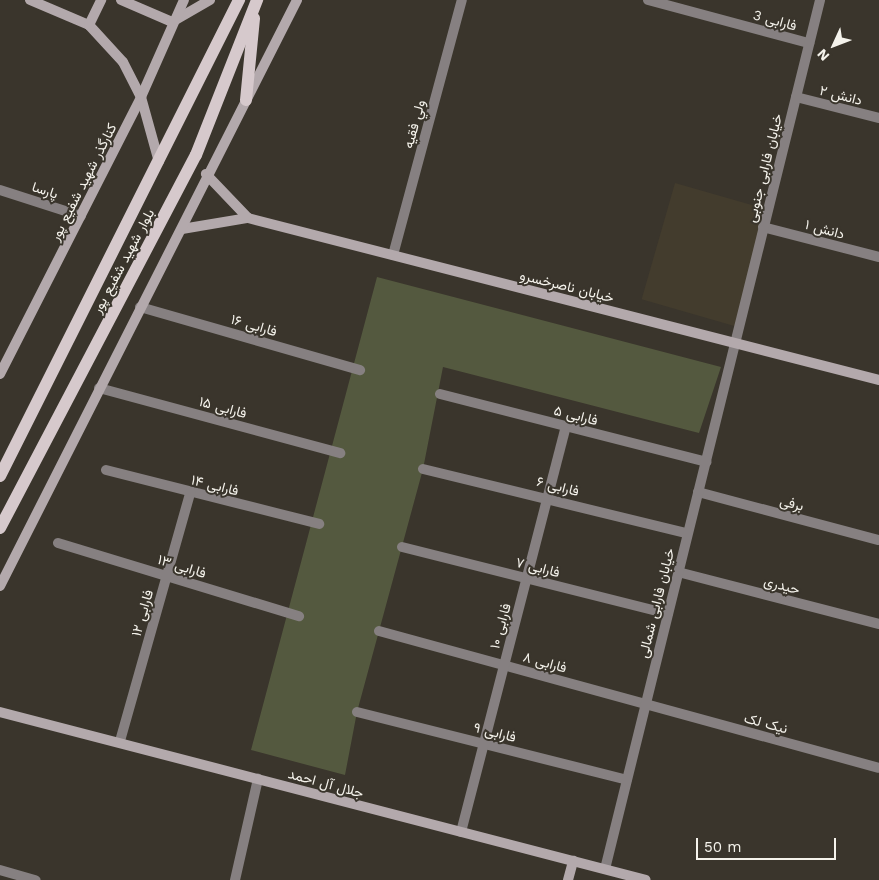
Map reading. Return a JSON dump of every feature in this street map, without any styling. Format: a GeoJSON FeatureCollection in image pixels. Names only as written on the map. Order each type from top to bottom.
{"type":"FeatureCollection","features":[{"type":"Feature","properties":{"kind":"main road","name":"بلوار شهید شفیع پور"},"geometry":{"type":"LineString","coordinates":[[0,476],[160,163],[239,0]]}},
{"type":"Feature","properties":{"kind":"main road","name":"بلوار شهید شفیع پور"},"geometry":{"type":"LineString","coordinates":[[0,528],[196,155],[256,1]]}},
{"type":"Feature","properties":{"kind":"main road"},"geometry":{"type":"LineString","coordinates":[[246,100],[256,1]]}},
{"type":"Feature","properties":{"kind":"street"},"geometry":{"type":"LineString","coordinates":[[30,0],[89,25],[123,62],[142,97],[160,163]]}},
{"type":"Feature","properties":{"kind":"street"},"geometry":{"type":"LineString","coordinates":[[89,25],[101,0]]}},
{"type":"Feature","properties":{"kind":"street"},"geometry":{"type":"LineString","coordinates":[[121,0],[172,22],[210,0]]}},
{"type":"Feature","properties":{"kind":"street","name":"کنارگذر شهید شفیع پور"},"geometry":{"type":"LineString","coordinates":[[0,374],[142,97],[172,22],[184,0]]}},
{"type":"Feature","properties":{"kind":"street"},"geometry":{"type":"LineString","coordinates":[[0,586],[140,307],[182,229],[206,174],[298,0]]}},
{"type":"Feature","properties":{"kind":"street","name":"ولي فقيه"},"geometry":{"type":"LineString","coordinates":[[393,255],[462,0]]}},
{"type":"Feature","properties":{"kind":"street","name":"فارابی 3"},"geometry":{"type":"LineString","coordinates":[[648,0],[809,43]]}},
{"type":"Feature","properties":{"kind":"street"},"geometry":{"type":"LineString","coordinates":[[690,11],[693,0]]}},
{"type":"Feature","properties":{"kind":"street","name":"خیابان فارابی جنوبی"},"geometry":{"type":"LineString","coordinates":[[734,343],[820,0]]}},
{"type":"Feature","properties":{"kind":"street","name":"دانش ۲"},"geometry":{"type":"LineString","coordinates":[[796,97],[879,118]]}},
{"type":"Feature","properties":{"kind":"street"},"geometry":{"type":"LineString","coordinates":[[206,174],[248,218]]}},
{"type":"Feature","properties":{"kind":"street","name":"پارسا"},"geometry":{"type":"LineString","coordinates":[[0,190],[81,216]]}},
{"type":"Feature","properties":{"kind":"street"},"geometry":{"type":"LineString","coordinates":[[182,229],[248,218]]}},
{"type":"Feature","properties":{"kind":"street","name":"خیابان ناصرخسرو"},"geometry":{"type":"LineString","coordinates":[[248,218],[879,380]]}},
{"type":"Feature","properties":{"kind":"street","name":"دانش ۱"},"geometry":{"type":"LineString","coordinates":[[763,227],[879,257]]}},
{"type":"Feature","properties":{"kind":"street","name":"فارابی ۱۶"},"geometry":{"type":"LineString","coordinates":[[140,307],[360,370]]}},
{"type":"Feature","properties":{"kind":"street","name":"خیابان فارابی شمالی"},"geometry":{"type":"LineString","coordinates":[[604,869],[734,343]]}},
{"type":"Feature","properties":{"kind":"street","name":"فارابی ۱۵"},"geometry":{"type":"LineString","coordinates":[[99,388],[340,453]]}},
{"type":"Feature","properties":{"kind":"street","name":"فارابی ۵"},"geometry":{"type":"LineString","coordinates":[[440,394],[706,462]]}},
{"type":"Feature","properties":{"kind":"street","name":"فارابی ۱۰"},"geometry":{"type":"LineString","coordinates":[[461,832],[566,426]]}},
{"type":"Feature","properties":{"kind":"street","name":"فارابی ۶"},"geometry":{"type":"LineString","coordinates":[[423,469],[686,533]]}},
{"type":"Feature","properties":{"kind":"street","name":"فارابی ۱۴"},"geometry":{"type":"LineString","coordinates":[[106,470],[190,493],[319,524]]}},
{"type":"Feature","properties":{"kind":"street","name":"برفی"},"geometry":{"type":"LineString","coordinates":[[698,492],[879,540]]}},
{"type":"Feature","properties":{"kind":"street","name":"فارابی ۱۲"},"geometry":{"type":"LineString","coordinates":[[120,741],[190,493]]}},
{"type":"Feature","properties":{"kind":"street","name":"فارابی ۱۳"},"geometry":{"type":"LineString","coordinates":[[58,543],[299,616]]}},
{"type":"Feature","properties":{"kind":"street","name":"فارابی ۷"},"geometry":{"type":"LineString","coordinates":[[402,547],[668,614]]}},
{"type":"Feature","properties":{"kind":"street","name":"حیدری"},"geometry":{"type":"LineString","coordinates":[[678,572],[879,624]]}},
{"type":"Feature","properties":{"kind":"street","name":"فارابی ۸"},"geometry":{"type":"LineString","coordinates":[[379,631],[645,704]]}},
{"type":"Feature","properties":{"kind":"street","name":"نیک لک"},"geometry":{"type":"LineString","coordinates":[[645,704],[879,768]]}},
{"type":"Feature","properties":{"kind":"street","name":"جلال آل احمد"},"geometry":{"type":"LineString","coordinates":[[0,712],[120,741],[258,780],[646,880]]}},
{"type":"Feature","properties":{"kind":"street","name":"فارابی ۹"},"geometry":{"type":"LineString","coordinates":[[357,712],[626,780]]}},
{"type":"Feature","properties":{"kind":"street"},"geometry":{"type":"LineString","coordinates":[[235,880],[258,780]]}},
{"type":"Feature","properties":{"kind":"street"},"geometry":{"type":"LineString","coordinates":[[568,880],[573,861]]}},
{"type":"Feature","properties":{"kind":"street"},"geometry":{"type":"LineString","coordinates":[[602,880],[604,869]]}},
{"type":"Feature","properties":{"kind":"street"},"geometry":{"type":"LineString","coordinates":[[0,870],[36,880]]}},
{"type":"Feature","properties":{"kind":"shaded area"},"geometry":{"type":"Polygon","coordinates":[[[675,183],[771,211],[738,327],[642,299],[675,183]]]}},
{"type":"Feature","properties":{"kind":"green space"},"geometry":{"type":"Polygon","coordinates":[[[377,277],[721,367],[699,433],[443,367],[423,469],[357,712],[345,775],[251,750],[377,277]]]}}]}
